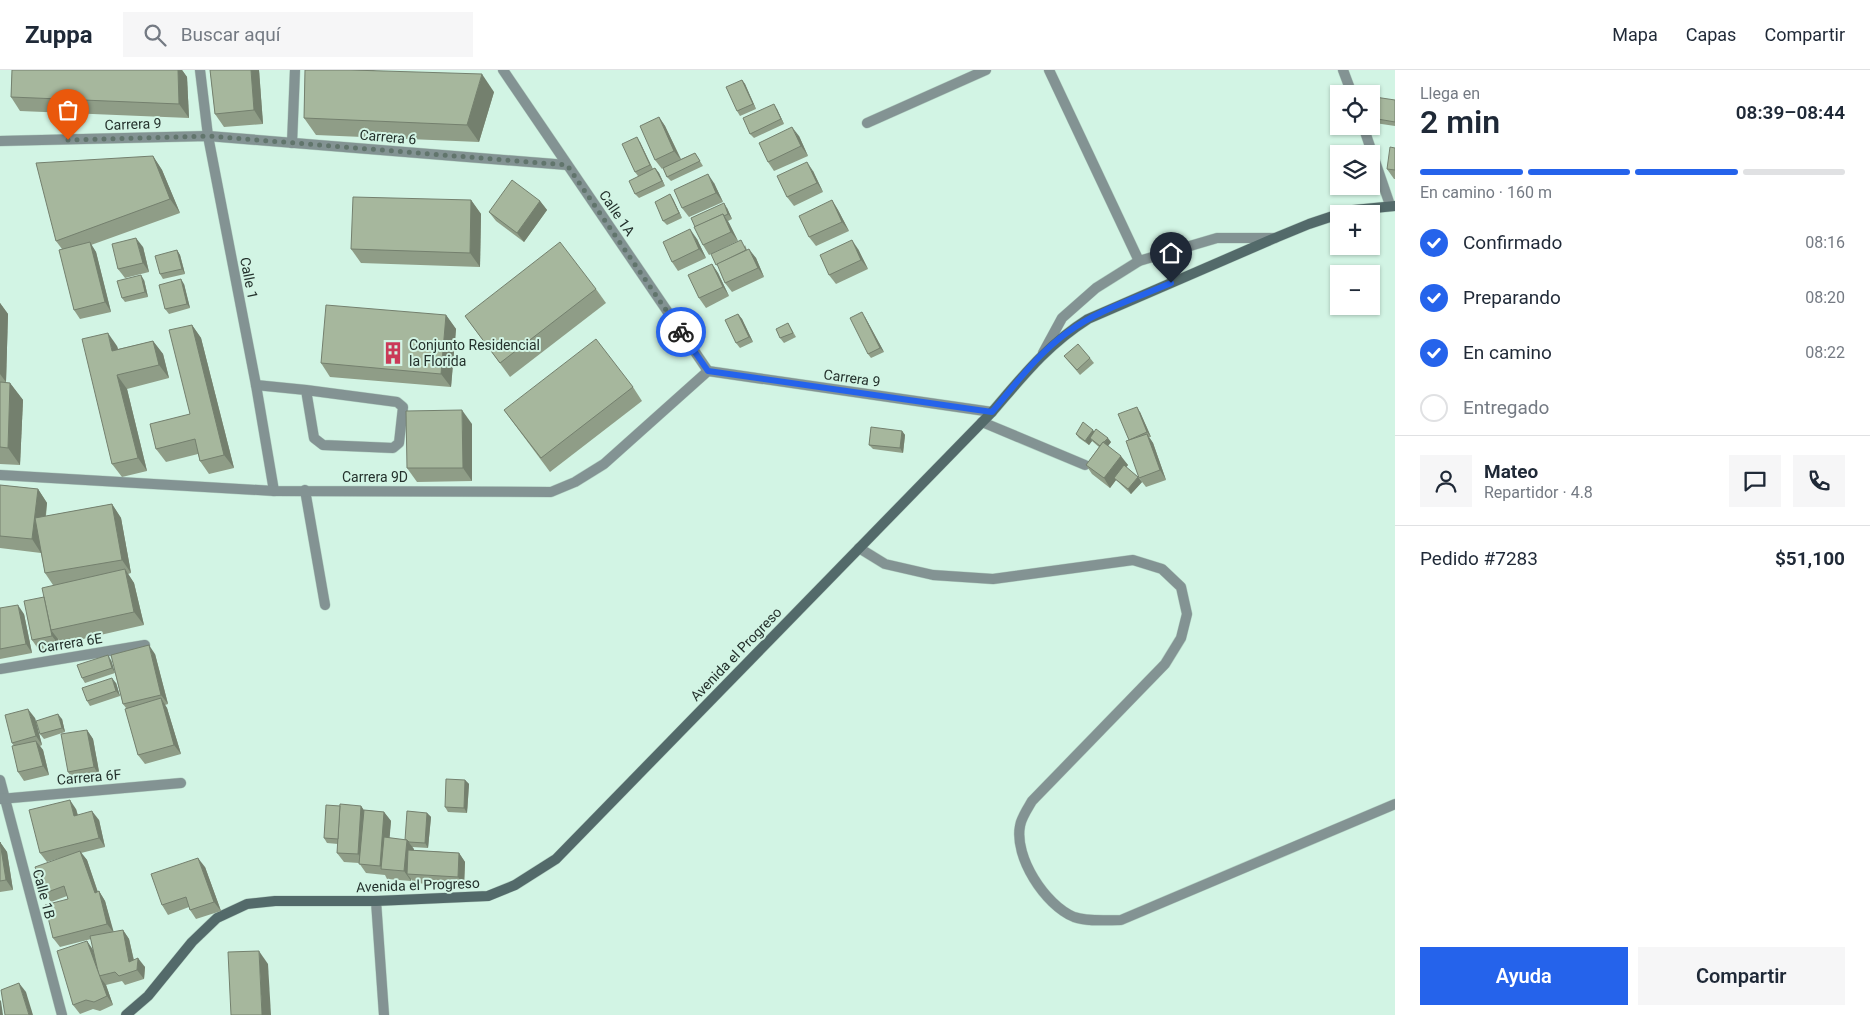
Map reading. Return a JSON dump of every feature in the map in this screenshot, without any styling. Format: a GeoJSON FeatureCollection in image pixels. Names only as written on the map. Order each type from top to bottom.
{"type":"FeatureCollection","features":[{"type":"Feature","properties":{"kind":"main road","name":"Avenida el Progreso"},"geometry":{"type":"LineString","coordinates":[[126,1015],[148,996],[192,942],[217,918],[247,904],[275,901],[376,901],[488,896],[515,885],[556,858],[992,412],[1043,353],[1067,332],[1088,319],[1275,238],[1330,217]]}},
{"type":"Feature","properties":{"kind":"street","name":"Calle 1"},"geometry":{"type":"LineString","coordinates":[[200,70],[208,136],[256,385],[274,491]]}},
{"type":"Feature","properties":{"kind":"street"},"geometry":{"type":"LineString","coordinates":[[292,143],[295,70]]}},
{"type":"Feature","properties":{"kind":"street","name":"Calle 1A"},"geometry":{"type":"LineString","coordinates":[[503,70],[708,371]]}},
{"type":"Feature","properties":{"kind":"street"},"geometry":{"type":"LineString","coordinates":[[867,123],[986,70]]}},
{"type":"Feature","properties":{"kind":"street"},"geometry":{"type":"LineString","coordinates":[[1050,70],[1139,261]]}},
{"type":"Feature","properties":{"kind":"street"},"geometry":{"type":"LineString","coordinates":[[1343,70],[1349,85]]}},
{"type":"Feature","properties":{"kind":"street"},"geometry":{"type":"LineString","coordinates":[[1366,135],[1392,205]]}},
{"type":"Feature","properties":{"kind":"street","name":"Carrera 9"},"geometry":{"type":"LineString","coordinates":[[0,142],[208,136]]}},
{"type":"Feature","properties":{"kind":"street","name":"Carrera 6"},"geometry":{"type":"LineString","coordinates":[[208,136],[567,165]]}},
{"type":"Feature","properties":{"kind":"street"},"geometry":{"type":"LineString","coordinates":[[1043,353],[1062,318],[1096,288],[1139,261],[1217,238],[1275,238]]}},
{"type":"Feature","properties":{"kind":"street","name":"Carrera 9"},"geometry":{"type":"LineString","coordinates":[[708,371],[992,412]]}},
{"type":"Feature","properties":{"kind":"street","name":"Carrera 9D"},"geometry":{"type":"LineString","coordinates":[[0,475],[274,491],[550,492],[575,482],[604,464],[708,371]]}},
{"type":"Feature","properties":{"kind":"street"},"geometry":{"type":"LineString","coordinates":[[256,385],[306,390],[397,402],[403,407],[398,443],[393,448],[323,445],[314,438],[306,390]]}},
{"type":"Feature","properties":{"kind":"street"},"geometry":{"type":"LineString","coordinates":[[982,422],[1085,465]]}},
{"type":"Feature","properties":{"kind":"street"},"geometry":{"type":"LineString","coordinates":[[305,490],[325,605]]}},
{"type":"Feature","properties":{"kind":"street"},"geometry":{"type":"LineString","coordinates":[[859,548],[885,564],[933,575],[993,579],[1134,560],[1162,569],[1181,587],[1187,614],[1181,638],[1166,664],[1032,801],[1020,825],[1021,852],[1035,880],[1058,908],[1076,917],[1121,920],[1395,804]]}},
{"type":"Feature","properties":{"kind":"street","name":"Carrera 6E"},"geometry":{"type":"LineString","coordinates":[[0,669],[145,645]]}},
{"type":"Feature","properties":{"kind":"street","name":"Calle 1B"},"geometry":{"type":"LineString","coordinates":[[0,780],[2,799],[62,1015]]}},
{"type":"Feature","properties":{"kind":"street","name":"Carrera 6F"},"geometry":{"type":"LineString","coordinates":[[2,799],[181,783]]}},
{"type":"Feature","properties":{"kind":"street"},"geometry":{"type":"LineString","coordinates":[[376,901],[384,1015]]}},
{"type":"Feature","properties":{"kind":"building"},"geometry":{"type":"Polygon","coordinates":[[[12,70],[178,70],[179,104],[11,97],[12,70]]]}},
{"type":"Feature","properties":{"kind":"building"},"geometry":{"type":"Polygon","coordinates":[[[210,70],[251,70],[254,110],[215,114],[210,70]]]}},
{"type":"Feature","properties":{"kind":"building"},"geometry":{"type":"Polygon","coordinates":[[[305,70],[482,74],[467,125],[304,118],[305,70]]]}},
{"type":"Feature","properties":{"kind":"building"},"geometry":{"type":"Polygon","coordinates":[[[742,80],[753,104],[737,111],[726,87],[742,80]]]}},
{"type":"Feature","properties":{"kind":"building"},"geometry":{"type":"Polygon","coordinates":[[[1380,98],[1395,100],[1395,122],[1380,119],[1380,98]]]}},
{"type":"Feature","properties":{"kind":"building"},"geometry":{"type":"Polygon","coordinates":[[[774,104],[781,119],[750,134],[743,118],[774,104]]]}},
{"type":"Feature","properties":{"kind":"building"},"geometry":{"type":"Polygon","coordinates":[[[659,117],[674,151],[655,160],[640,126],[659,117]]]}},
{"type":"Feature","properties":{"kind":"building"},"geometry":{"type":"Polygon","coordinates":[[[792,127],[801,146],[768,162],[759,143],[792,127]]]}},
{"type":"Feature","properties":{"kind":"building"},"geometry":{"type":"Polygon","coordinates":[[[637,137],[650,165],[635,172],[622,144],[637,137]]]}},
{"type":"Feature","properties":{"kind":"building"},"geometry":{"type":"Polygon","coordinates":[[[1390,147],[1395,148],[1395,170],[1387,169],[1390,147]]]}},
{"type":"Feature","properties":{"kind":"building"},"geometry":{"type":"Polygon","coordinates":[[[695,153],[700,161],[667,177],[663,168],[695,153]]]}},
{"type":"Feature","properties":{"kind":"building"},"geometry":{"type":"Polygon","coordinates":[[[153,156],[170,199],[56,241],[36,163],[153,156]]]}},
{"type":"Feature","properties":{"kind":"building"},"geometry":{"type":"Polygon","coordinates":[[[807,162],[817,183],[787,197],[777,176],[807,162]]]}},
{"type":"Feature","properties":{"kind":"building"},"geometry":{"type":"Polygon","coordinates":[[[655,168],[662,181],[635,194],[629,181],[655,168]]]}},
{"type":"Feature","properties":{"kind":"building"},"geometry":{"type":"Polygon","coordinates":[[[708,174],[716,193],[682,208],[674,190],[708,174]]]}},
{"type":"Feature","properties":{"kind":"building"},"geometry":{"type":"Polygon","coordinates":[[[512,180],[540,201],[517,233],[489,212],[512,180]]]}},
{"type":"Feature","properties":{"kind":"building"},"geometry":{"type":"Polygon","coordinates":[[[670,194],[679,213],[663,221],[655,202],[670,194]]]}},
{"type":"Feature","properties":{"kind":"building"},"geometry":{"type":"Polygon","coordinates":[[[353,197],[471,200],[470,253],[351,249],[353,197]]]}},
{"type":"Feature","properties":{"kind":"building"},"geometry":{"type":"Polygon","coordinates":[[[832,200],[842,222],[809,237],[799,216],[832,200]]]}},
{"type":"Feature","properties":{"kind":"building"},"geometry":{"type":"Polygon","coordinates":[[[724,203],[728,214],[724,216],[723,214],[695,227],[691,218],[724,203]]]}},
{"type":"Feature","properties":{"kind":"building"},"geometry":{"type":"Polygon","coordinates":[[[723,214],[731,232],[703,245],[694,227],[723,214]]]}},
{"type":"Feature","properties":{"kind":"building"},"geometry":{"type":"Polygon","coordinates":[[[690,229],[699,249],[672,262],[663,242],[690,229]]]}},
{"type":"Feature","properties":{"kind":"building"},"geometry":{"type":"Polygon","coordinates":[[[136,238],[143,263],[118,269],[112,244],[136,238]]]}},
{"type":"Feature","properties":{"kind":"building"},"geometry":{"type":"Polygon","coordinates":[[[741,240],[746,250],[716,265],[711,254],[741,240]]]}},
{"type":"Feature","properties":{"kind":"building"},"geometry":{"type":"Polygon","coordinates":[[[852,240],[861,260],[829,275],[820,255],[852,240]]]}},
{"type":"Feature","properties":{"kind":"building"},"geometry":{"type":"Polygon","coordinates":[[[90,242],[105,302],[74,310],[59,250],[90,242]]]}},
{"type":"Feature","properties":{"kind":"building"},"geometry":{"type":"Polygon","coordinates":[[[560,242],[596,289],[500,363],[465,316],[560,242]]]}},
{"type":"Feature","properties":{"kind":"building"},"geometry":{"type":"Polygon","coordinates":[[[749,249],[758,268],[725,283],[717,264],[749,249]]]}},
{"type":"Feature","properties":{"kind":"building"},"geometry":{"type":"Polygon","coordinates":[[[177,250],[182,269],[160,274],[155,256],[177,250]]]}},
{"type":"Feature","properties":{"kind":"building"},"geometry":{"type":"Polygon","coordinates":[[[712,264],[723,287],[699,298],[688,275],[712,264]]]}},
{"type":"Feature","properties":{"kind":"building"},"geometry":{"type":"Polygon","coordinates":[[[141,275],[145,292],[122,298],[117,281],[141,275]]]}},
{"type":"Feature","properties":{"kind":"building"},"geometry":{"type":"Polygon","coordinates":[[[181,279],[187,304],[165,309],[159,285],[181,279]]]}},
{"type":"Feature","properties":{"kind":"building","name":"Conjunto Residencial la Florida"},"geometry":{"type":"Polygon","coordinates":[[[326,305],[446,315],[441,374],[321,363],[326,305]]]}},
{"type":"Feature","properties":{"kind":"building"},"geometry":{"type":"Polygon","coordinates":[[[862,312],[880,348],[868,354],[850,318],[862,312]]]}},
{"type":"Feature","properties":{"kind":"building"},"geometry":{"type":"Polygon","coordinates":[[[738,314],[749,337],[736,343],[725,320],[738,314]]]}},
{"type":"Feature","properties":{"kind":"building"},"geometry":{"type":"Polygon","coordinates":[[[788,323],[793,333],[780,338],[776,329],[788,323]]]}},
{"type":"Feature","properties":{"kind":"building"},"geometry":{"type":"Polygon","coordinates":[[[192,325],[224,455],[200,461],[195,439],[156,449],[150,424],[190,414],[169,330],[192,325]]]}},
{"type":"Feature","properties":{"kind":"building"},"geometry":{"type":"Polygon","coordinates":[[[108,333],[112,351],[153,341],[159,365],[117,375],[138,458],[112,464],[82,339],[108,333]]]}},
{"type":"Feature","properties":{"kind":"building"},"geometry":{"type":"Polygon","coordinates":[[[596,339],[633,387],[541,458],[504,410],[596,339]]]}},
{"type":"Feature","properties":{"kind":"building"},"geometry":{"type":"Polygon","coordinates":[[[1078,344],[1090,358],[1077,370],[1064,356],[1078,344]]]}},
{"type":"Feature","properties":{"kind":"building"},"geometry":{"type":"Polygon","coordinates":[[[0,382],[10,383],[8,448],[0,447],[0,382]]]}},
{"type":"Feature","properties":{"kind":"building"},"geometry":{"type":"Polygon","coordinates":[[[1137,407],[1147,432],[1129,440],[1118,414],[1137,407]]]}},
{"type":"Feature","properties":{"kind":"building"},"geometry":{"type":"Polygon","coordinates":[[[462,410],[463,468],[407,468],[406,411],[462,410]]]}},
{"type":"Feature","properties":{"kind":"building"},"geometry":{"type":"Polygon","coordinates":[[[1083,422],[1093,430],[1085,441],[1076,434],[1083,422]]]}},
{"type":"Feature","properties":{"kind":"building"},"geometry":{"type":"Polygon","coordinates":[[[871,427],[902,431],[900,448],[869,445],[871,427]]]}},
{"type":"Feature","properties":{"kind":"building"},"geometry":{"type":"Polygon","coordinates":[[[1096,429],[1108,438],[1100,446],[1090,438],[1096,429]]]}},
{"type":"Feature","properties":{"kind":"building"},"geometry":{"type":"Polygon","coordinates":[[[1147,434],[1160,470],[1139,478],[1126,441],[1147,434]]]}},
{"type":"Feature","properties":{"kind":"building"},"geometry":{"type":"Polygon","coordinates":[[[1103,442],[1121,456],[1104,478],[1086,465],[1103,442]]]}},
{"type":"Feature","properties":{"kind":"building"},"geometry":{"type":"Polygon","coordinates":[[[1124,465],[1138,477],[1128,489],[1114,478],[1124,465]]]}},
{"type":"Feature","properties":{"kind":"building"},"geometry":{"type":"Polygon","coordinates":[[[0,485],[38,489],[32,539],[0,536],[0,485]]]}},
{"type":"Feature","properties":{"kind":"building"},"geometry":{"type":"Polygon","coordinates":[[[112,504],[122,560],[45,573],[35,518],[112,504]]]}},
{"type":"Feature","properties":{"kind":"building"},"geometry":{"type":"Polygon","coordinates":[[[125,569],[134,612],[51,630],[42,588],[125,569]]]}},
{"type":"Feature","properties":{"kind":"building"},"geometry":{"type":"Polygon","coordinates":[[[44,597],[52,636],[32,640],[24,601],[44,597]]]}},
{"type":"Feature","properties":{"kind":"building"},"geometry":{"type":"Polygon","coordinates":[[[18,605],[26,644],[0,649],[0,608],[18,605]]]}},
{"type":"Feature","properties":{"kind":"building"},"geometry":{"type":"Polygon","coordinates":[[[149,645],[161,695],[123,704],[111,655],[149,645]]]}},
{"type":"Feature","properties":{"kind":"building"},"geometry":{"type":"Polygon","coordinates":[[[108,655],[112,668],[82,678],[77,665],[108,655]]]}},
{"type":"Feature","properties":{"kind":"building"},"geometry":{"type":"Polygon","coordinates":[[[112,678],[116,691],[87,701],[82,688],[112,678]]]}},
{"type":"Feature","properties":{"kind":"building"},"geometry":{"type":"Polygon","coordinates":[[[161,698],[174,745],[138,755],[125,709],[161,698]]]}},
{"type":"Feature","properties":{"kind":"building"},"geometry":{"type":"Polygon","coordinates":[[[28,709],[36,736],[12,743],[5,715],[28,709]]]}},
{"type":"Feature","properties":{"kind":"building"},"geometry":{"type":"Polygon","coordinates":[[[58,714],[62,728],[40,734],[36,721],[58,714]]]}},
{"type":"Feature","properties":{"kind":"building"},"geometry":{"type":"Polygon","coordinates":[[[87,730],[94,767],[68,772],[61,734],[87,730]]]}},
{"type":"Feature","properties":{"kind":"building"},"geometry":{"type":"Polygon","coordinates":[[[36,741],[43,766],[18,772],[12,746],[36,741]]]}},
{"type":"Feature","properties":{"kind":"building"},"geometry":{"type":"Polygon","coordinates":[[[446,779],[465,780],[464,808],[445,807],[446,779]]]}},
{"type":"Feature","properties":{"kind":"building"},"geometry":{"type":"Polygon","coordinates":[[[70,800],[74,816],[92,811],[99,838],[40,853],[29,810],[70,800]]]}},
{"type":"Feature","properties":{"kind":"building"},"geometry":{"type":"Polygon","coordinates":[[[340,804],[361,806],[358,854],[337,853],[340,804]]]}},
{"type":"Feature","properties":{"kind":"building"},"geometry":{"type":"Polygon","coordinates":[[[326,805],[340,806],[338,839],[324,838],[326,805]]]}},
{"type":"Feature","properties":{"kind":"building"},"geometry":{"type":"Polygon","coordinates":[[[364,810],[384,812],[380,866],[359,864],[364,810]]]}},
{"type":"Feature","properties":{"kind":"building"},"geometry":{"type":"Polygon","coordinates":[[[407,811],[427,813],[425,843],[405,840],[407,811]]]}},
{"type":"Feature","properties":{"kind":"building"},"geometry":{"type":"Polygon","coordinates":[[[384,837],[407,840],[404,871],[381,869],[384,837]]]}},
{"type":"Feature","properties":{"kind":"building"},"geometry":{"type":"Polygon","coordinates":[[[0,842],[6,880],[0,881],[0,842]]]}},
{"type":"Feature","properties":{"kind":"building"},"geometry":{"type":"Polygon","coordinates":[[[408,850],[459,853],[458,877],[407,874],[408,850]]]}},
{"type":"Feature","properties":{"kind":"building"},"geometry":{"type":"Polygon","coordinates":[[[80,851],[95,893],[99,891],[107,924],[53,938],[45,905],[68,899],[64,886],[45,893],[35,867],[80,851]]]}},
{"type":"Feature","properties":{"kind":"building"},"geometry":{"type":"Polygon","coordinates":[[[198,858],[214,902],[190,910],[186,897],[162,905],[151,874],[198,858]]]}},
{"type":"Feature","properties":{"kind":"building"},"geometry":{"type":"Polygon","coordinates":[[[123,930],[129,962],[138,958],[137,970],[119,976],[115,972],[99,976],[90,936],[123,930]]]}},
{"type":"Feature","properties":{"kind":"building"},"geometry":{"type":"Polygon","coordinates":[[[87,941],[107,996],[94,1002],[86,1000],[73,1005],[57,951],[87,941]]]}},
{"type":"Feature","properties":{"kind":"building"},"geometry":{"type":"Polygon","coordinates":[[[259,951],[262,1015],[231,1015],[228,952],[259,951]]]}},
{"type":"Feature","properties":{"kind":"building"},"geometry":{"type":"Polygon","coordinates":[[[19,983],[29,1015],[5,1015],[1,990],[19,983]]]}},
{"type":"Feature","properties":{"kind":"way so far"},"geometry":{"type":"LineString","coordinates":[[68,140],[208,136],[567,165],[681,332]]}},
{"type":"Feature","properties":{"kind":"place","name":"Conjunto Residencial la Florida"},"geometry":{"type":"Point","coordinates":[393,353]}},
{"type":"Feature","properties":{"kind":"route"},"geometry":{"type":"LineString","coordinates":[[681,332],[708,371],[992,412],[1043,353],[1067,332],[1088,319],[1171,283]]}}]}
